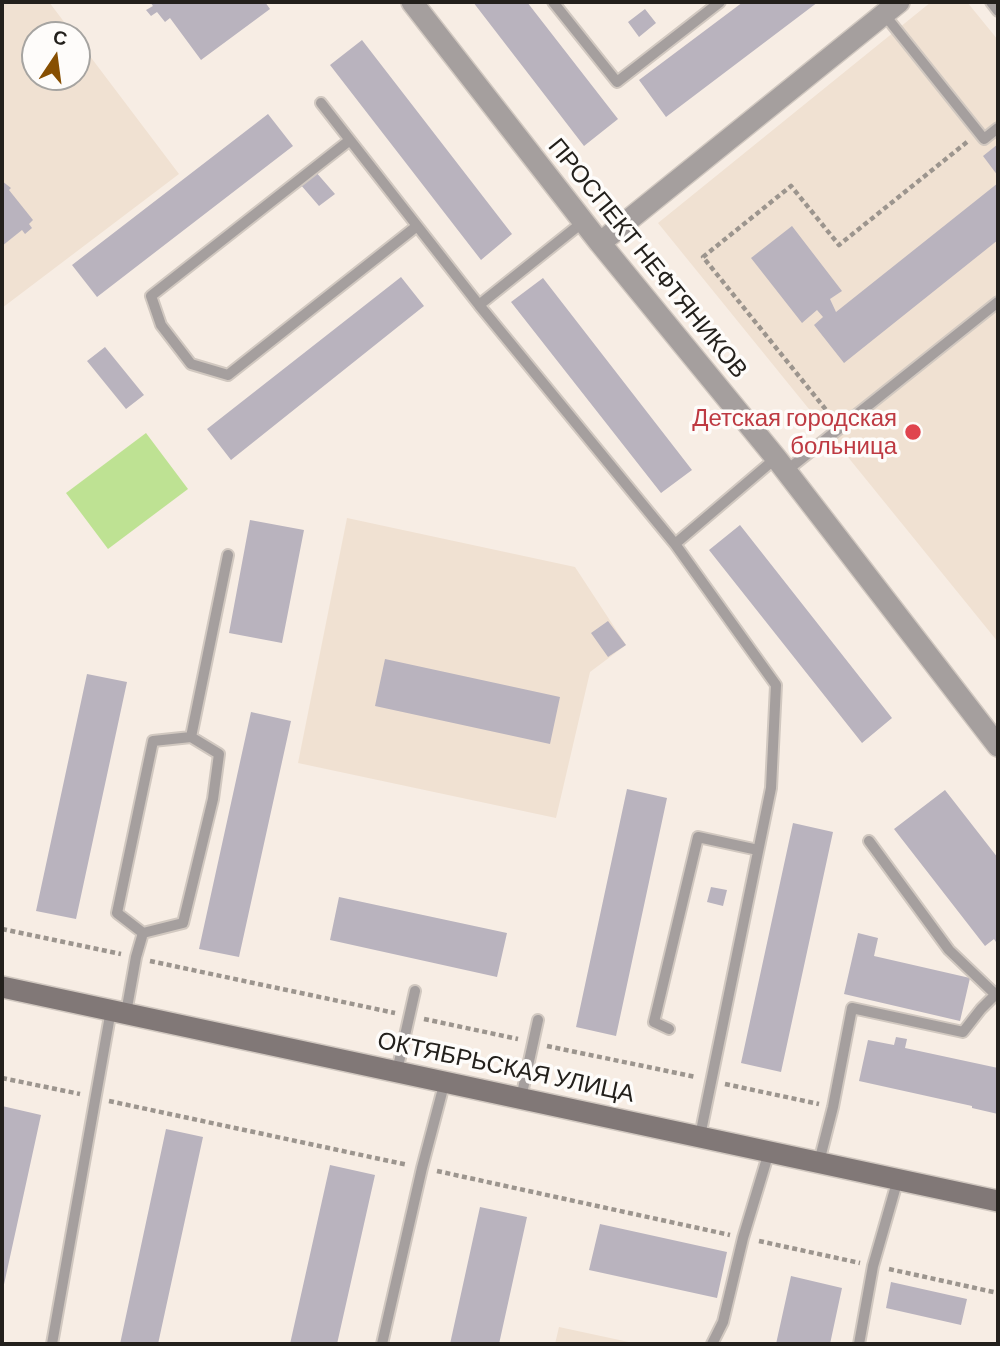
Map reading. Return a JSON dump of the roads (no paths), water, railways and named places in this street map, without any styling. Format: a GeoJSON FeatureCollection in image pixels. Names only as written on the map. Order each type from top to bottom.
{"type":"FeatureCollection","features":[{"type":"Feature","properties":{"kind":"street","name":"ПРОСПЕКТ НЕФТЯНИКОВ"},"geometry":{"type":"LineString","coordinates":[[412,2],[583,222],[781,465],[998,746]]}},
{"type":"Feature","properties":{"kind":"street"},"geometry":{"type":"LineString","coordinates":[[600,243],[891,8]]}},
{"type":"Feature","properties":{"kind":"street","name":"ОКТЯБРЬСКАЯ УЛИЦА"},"geometry":{"type":"LineString","coordinates":[[2,987],[998,1201]]}},
{"type":"Feature","properties":{"kind":"lane"},"geometry":{"type":"LineString","coordinates":[[553,2],[617,82],[720,2]]}},
{"type":"Feature","properties":{"kind":"lane"},"geometry":{"type":"LineString","coordinates":[[991,2],[998,11]]}},
{"type":"Feature","properties":{"kind":"lane"},"geometry":{"type":"LineString","coordinates":[[891,8],[984,139],[998,128]]}},
{"type":"Feature","properties":{"kind":"lane"},"geometry":{"type":"LineString","coordinates":[[321,103],[479,305],[675,544],[776,685],[771,788],[700,1136]]}},
{"type":"Feature","properties":{"kind":"lane"},"geometry":{"type":"LineString","coordinates":[[350,140],[151,296],[161,325],[191,364],[228,375],[417,226]]}},
{"type":"Feature","properties":{"kind":"lane"},"geometry":{"type":"LineString","coordinates":[[479,305],[583,222]]}},
{"type":"Feature","properties":{"kind":"lane"},"geometry":{"type":"LineString","coordinates":[[675,544],[781,465],[840,428],[998,302]]}},
{"type":"Feature","properties":{"kind":"lane"},"geometry":{"type":"LineString","coordinates":[[191,737],[228,555]]}},
{"type":"Feature","properties":{"kind":"lane"},"geometry":{"type":"LineString","coordinates":[[191,737],[219,754],[213,799],[183,923],[143,933],[117,913],[153,741],[191,737]]}},
{"type":"Feature","properties":{"kind":"lane"},"geometry":{"type":"LineString","coordinates":[[669,1029],[654,1022],[698,837],[758,850]]}},
{"type":"Feature","properties":{"kind":"lane"},"geometry":{"type":"LineString","coordinates":[[819,1163],[852,1008],[963,1032],[997,993],[949,950],[869,841]]}},
{"type":"Feature","properties":{"kind":"lane"},"geometry":{"type":"LineString","coordinates":[[52,1344],[96,1098],[143,933]]}},
{"type":"Feature","properties":{"kind":"lane"},"geometry":{"type":"LineString","coordinates":[[397,1071],[415,991]]}},
{"type":"Feature","properties":{"kind":"lane"},"geometry":{"type":"LineString","coordinates":[[521,1098],[538,1020]]}},
{"type":"Feature","properties":{"kind":"lane"},"geometry":{"type":"LineString","coordinates":[[382,1344],[422,1168],[445,1081]]}},
{"type":"Feature","properties":{"kind":"lane"},"geometry":{"type":"LineString","coordinates":[[712,1344],[723,1322],[743,1238],[769,1152]]}},
{"type":"Feature","properties":{"kind":"lane"},"geometry":{"type":"LineString","coordinates":[[859,1344],[873,1266],[898,1179]]}},
{"type":"Feature","properties":{"kind":"place","name":"Детская городская больница"},"geometry":{"type":"Point","coordinates":[913,432]}}]}
